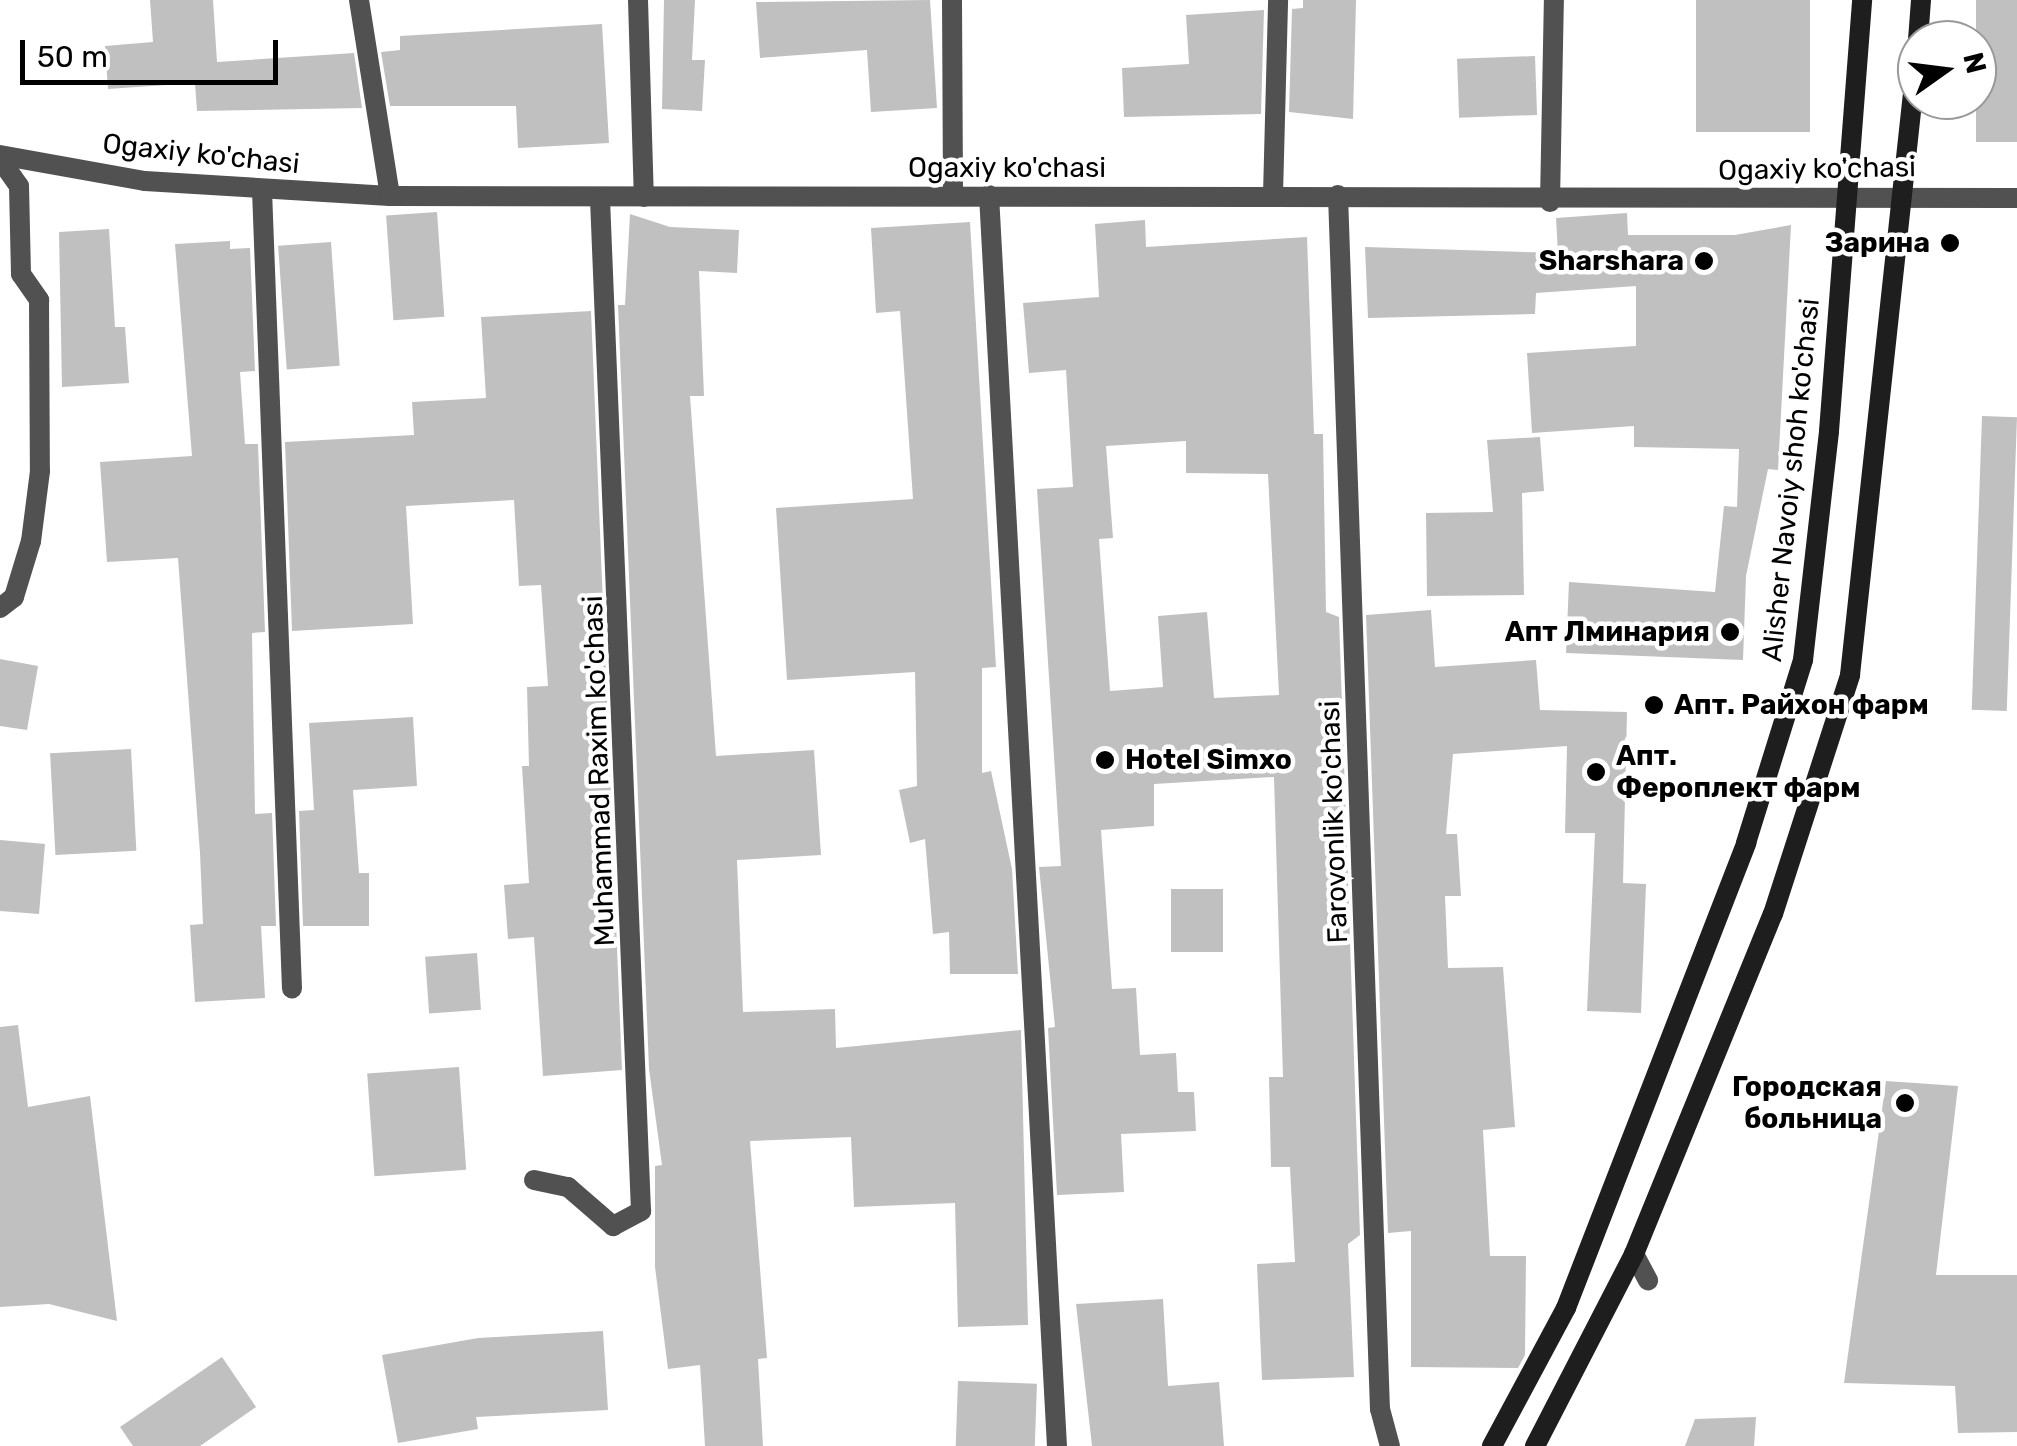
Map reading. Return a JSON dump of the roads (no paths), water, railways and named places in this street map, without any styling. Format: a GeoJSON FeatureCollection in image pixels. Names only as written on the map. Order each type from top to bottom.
{"type":"FeatureCollection","features":[{"type":"Feature","properties":{"kind":"main road","name":"Alisher Navoiy shoh ko'chasi"},"geometry":{"type":"LineString","coordinates":[[1492,1446],[1566,1308],[1746,843],[1803,660],[1862,0]]}},
{"type":"Feature","properties":{"kind":"main road"},"geometry":{"type":"LineString","coordinates":[[1535,1446],[1634,1254],[1772,914],[1850,675],[1912,120]]}},
{"type":"Feature","properties":{"kind":"street"},"geometry":{"type":"LineString","coordinates":[[359,0],[390,196]]}},
{"type":"Feature","properties":{"kind":"street"},"geometry":{"type":"LineString","coordinates":[[638,0],[644,197]]}},
{"type":"Feature","properties":{"kind":"street"},"geometry":{"type":"LineString","coordinates":[[952,0],[953,195]]}},
{"type":"Feature","properties":{"kind":"street"},"geometry":{"type":"LineString","coordinates":[[1273,195],[1278,0]]}},
{"type":"Feature","properties":{"kind":"street"},"geometry":{"type":"LineString","coordinates":[[1550,202],[1554,0]]}},
{"type":"Feature","properties":{"kind":"street"},"geometry":{"type":"LineString","coordinates":[[0,157],[19,186],[21,274],[39,300],[40,471],[31,541],[14,597],[0,608]]}},
{"type":"Feature","properties":{"kind":"street","name":"Ogaxiy ko'chasi"},"geometry":{"type":"LineString","coordinates":[[0,157],[144,181],[390,196],[600,199],[1273,195],[1550,202],[1846,195],[2017,198]]}},
{"type":"Feature","properties":{"kind":"street"},"geometry":{"type":"LineString","coordinates":[[262,190],[292,988]]}},
{"type":"Feature","properties":{"kind":"street"},"geometry":{"type":"LineString","coordinates":[[990,195],[1057,1446]]}},
{"type":"Feature","properties":{"kind":"street","name":"Farovonlik ko'chasi"},"geometry":{"type":"LineString","coordinates":[[1338,196],[1380,1409],[1390,1446]]}},
{"type":"Feature","properties":{"kind":"street","name":"Muhammad Raxim ko'chasi"},"geometry":{"type":"LineString","coordinates":[[534,1180],[568,1187],[612,1226],[641,1211],[600,199]]}},
{"type":"Feature","properties":{"kind":"street"},"geometry":{"type":"LineString","coordinates":[[1634,1254],[1648,1280]]}},
{"type":"Feature","properties":{"kind":"place","name":"Зарина"},"geometry":{"type":"Point","coordinates":[1950,243]}},
{"type":"Feature","properties":{"kind":"place","name":"Sharshara"},"geometry":{"type":"Point","coordinates":[1704,261]}},
{"type":"Feature","properties":{"kind":"place","name":"Апт Лминария"},"geometry":{"type":"Point","coordinates":[1730,632]}},
{"type":"Feature","properties":{"kind":"place","name":"Апт. Райхон фарм"},"geometry":{"type":"Point","coordinates":[1654,705]}},
{"type":"Feature","properties":{"kind":"place","name":"Hotel Simxo"},"geometry":{"type":"Point","coordinates":[1105,760]}},
{"type":"Feature","properties":{"kind":"place","name":"Апт. Фероплект фарм"},"geometry":{"type":"Point","coordinates":[1596,772]}},
{"type":"Feature","properties":{"kind":"place","name":"Городская больница"},"geometry":{"type":"Point","coordinates":[1905,1103]}}]}
